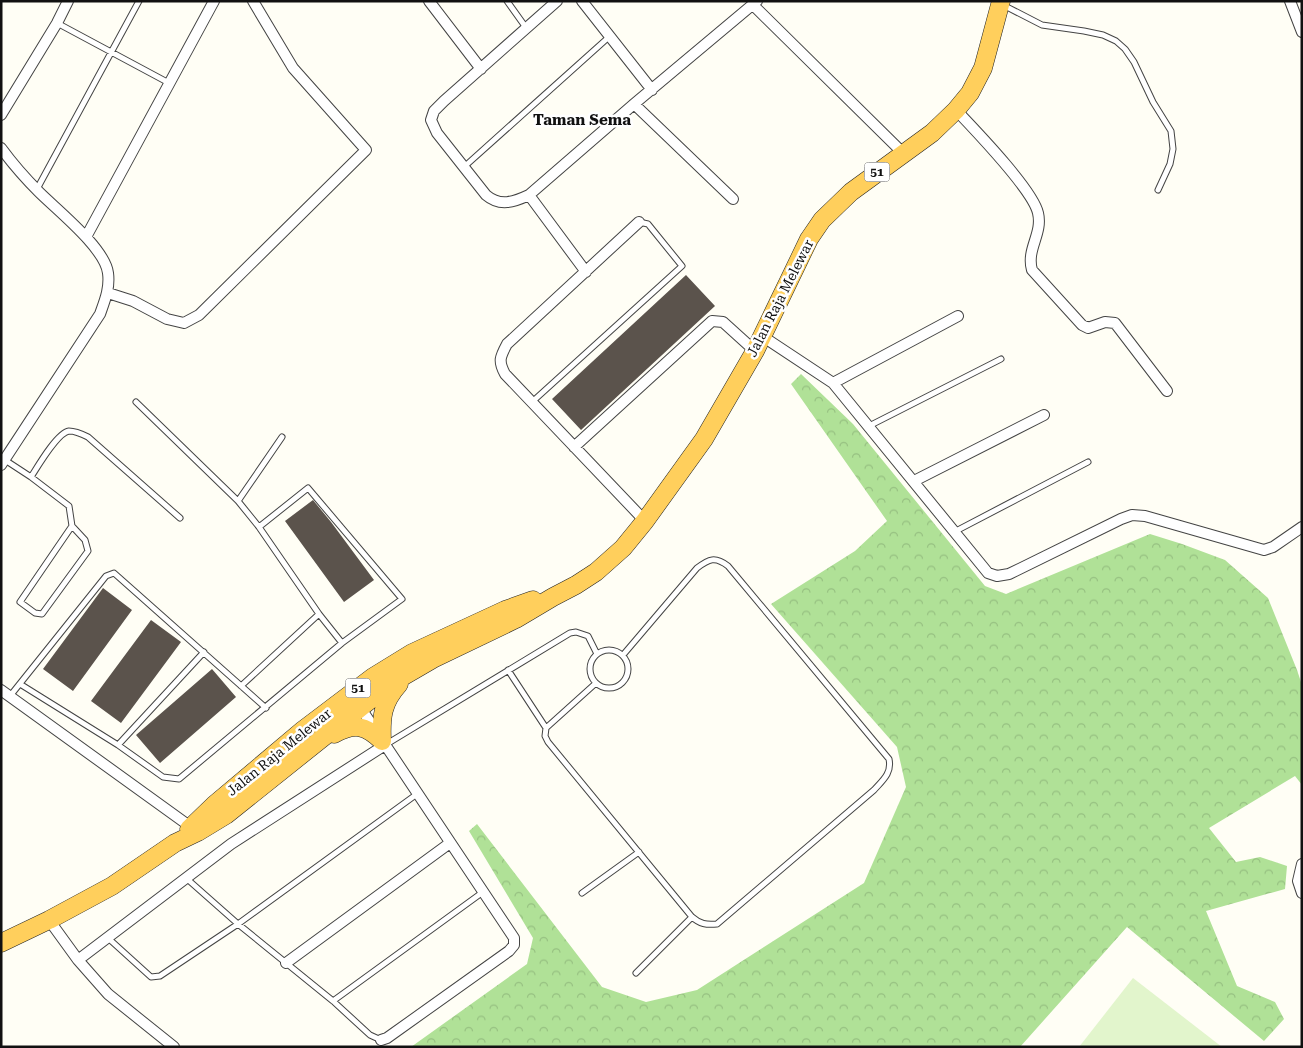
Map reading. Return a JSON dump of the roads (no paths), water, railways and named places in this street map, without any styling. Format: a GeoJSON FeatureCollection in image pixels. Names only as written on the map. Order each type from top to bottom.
{"type":"FeatureCollection","features":[{"type":"Feature","properties":{"kind":"highway","name":"Jalan Raja Melewar"},"geometry":{"type":"LineString","coordinates":[[1,942],[49,920],[112,886],[195,829],[226,815],[390,684],[433,659],[516,619],[553,596],[576,585],[623,548],[645,521],[704,439],[758,344],[810,238],[822,220],[851,192],[932,133],[956,110],[970,93],[983,68],[1001,2]]}},
{"type":"Feature","properties":{"kind":"highway","name":"Jalan Raja Melewar"},"geometry":{"type":"LineString","coordinates":[[195,829],[214,805],[303,730],[372,677],[412,653],[504,610],[528,601],[553,596]]}},
{"type":"Feature","properties":{"kind":"highway"},"geometry":{"type":"LineString","coordinates":[[384,743],[382,713],[388,698],[398,685],[433,659]]}},
{"type":"Feature","properties":{"kind":"highway"},"geometry":{"type":"LineString","coordinates":[[303,730],[330,714],[344,709],[360,708]]}},
{"type":"Feature","properties":{"kind":"highway"},"geometry":{"type":"LineString","coordinates":[[315,744],[340,731],[362,727],[371,730],[384,743]]}},
{"type":"Feature","properties":{"kind":"street"},"geometry":{"type":"LineString","coordinates":[[1,115],[57,23],[68,1]]}},
{"type":"Feature","properties":{"kind":"street"},"geometry":{"type":"LineString","coordinates":[[86,237],[214,1]]}},
{"type":"Feature","properties":{"kind":"street"},"geometry":{"type":"LineString","coordinates":[[108,293],[133,300],[167,319],[184,323],[199,315],[366,150],[293,68],[253,1]]}},
{"type":"Feature","properties":{"kind":"street"},"geometry":{"type":"LineString","coordinates":[[429,1],[481,70]]}},
{"type":"Feature","properties":{"kind":"street"},"geometry":{"type":"LineString","coordinates":[[558,1],[434,111],[431,120],[436,133],[486,196],[493,201],[514,202],[529,195],[755,3],[904,154]]}},
{"type":"Feature","properties":{"kind":"street"},"geometry":{"type":"LineString","coordinates":[[582,1],[652,90]]}},
{"type":"Feature","properties":{"kind":"street"},"geometry":{"type":"LineString","coordinates":[[1290,1],[1302,32]]}},
{"type":"Feature","properties":{"kind":"street"},"geometry":{"type":"LineString","coordinates":[[634,104],[733,200]]}},
{"type":"Feature","properties":{"kind":"street"},"geometry":{"type":"LineString","coordinates":[[956,110],[1009,170],[1036,206],[1039,225],[1030,254],[1029,261],[1032,270],[1082,325],[1088,328],[1106,322],[1115,323],[1167,391]]}},
{"type":"Feature","properties":{"kind":"street"},"geometry":{"type":"LineString","coordinates":[[1,148],[37,190],[86,237],[100,254],[108,271],[108,293],[100,314],[3,462]]}},
{"type":"Feature","properties":{"kind":"street"},"geometry":{"type":"LineString","coordinates":[[529,195],[586,272]]}},
{"type":"Feature","properties":{"kind":"street"},"geometry":{"type":"LineString","coordinates":[[639,222],[507,344],[501,356],[500,365],[505,374],[531,402],[645,521]]}},
{"type":"Feature","properties":{"kind":"street"},"geometry":{"type":"LineString","coordinates":[[833,383],[958,316]]}},
{"type":"Feature","properties":{"kind":"street"},"geometry":{"type":"LineString","coordinates":[[574,447],[712,321],[722,322],[758,344],[833,383],[988,573],[1003,576],[1020,570],[1132,515],[1145,516],[1264,550],[1273,547],[1302,527]]}},
{"type":"Feature","properties":{"kind":"street"},"geometry":{"type":"LineString","coordinates":[[914,480],[1044,415]]}},
{"type":"Feature","properties":{"kind":"street"},"geometry":{"type":"LineString","coordinates":[[6,693],[195,829]]}},
{"type":"Feature","properties":{"kind":"street"},"geometry":{"type":"LineString","coordinates":[[360,708],[514,938],[514,945],[509,951],[396,1032],[381,1040]]}},
{"type":"Feature","properties":{"kind":"street"},"geometry":{"type":"LineString","coordinates":[[78,960],[231,844],[384,743]]}},
{"type":"Feature","properties":{"kind":"street"},"geometry":{"type":"LineString","coordinates":[[286,963],[450,843]]}},
{"type":"Feature","properties":{"kind":"street"},"geometry":{"type":"LineString","coordinates":[[1302,864],[1298,881],[1302,893]]}},
{"type":"Feature","properties":{"kind":"street"},"geometry":{"type":"LineString","coordinates":[[49,920],[78,960],[108,994],[174,1047]]}},
{"type":"Feature","properties":{"kind":"lane"},"geometry":{"type":"LineString","coordinates":[[37,190],[139,1]]}},
{"type":"Feature","properties":{"kind":"lane"},"geometry":{"type":"LineString","coordinates":[[507,1],[527,29]]}},
{"type":"Feature","properties":{"kind":"lane"},"geometry":{"type":"LineString","coordinates":[[1001,2],[1042,25],[1103,35],[1125,49],[1134,62],[1150,96],[1172,131],[1172,157],[1158,190]]}},
{"type":"Feature","properties":{"kind":"lane"},"geometry":{"type":"LineString","coordinates":[[57,23],[170,83]]}},
{"type":"Feature","properties":{"kind":"lane"},"geometry":{"type":"LineString","coordinates":[[464,167],[610,36]]}},
{"type":"Feature","properties":{"kind":"lane"},"geometry":{"type":"LineString","coordinates":[[531,402],[682,266],[648,224],[639,222]]}},
{"type":"Feature","properties":{"kind":"lane"},"geometry":{"type":"LineString","coordinates":[[869,426],[1001,359]]}},
{"type":"Feature","properties":{"kind":"lane"},"geometry":{"type":"LineString","coordinates":[[136,402],[238,501],[259,527],[319,614],[342,643]]}},
{"type":"Feature","properties":{"kind":"lane"},"geometry":{"type":"LineString","coordinates":[[31,477],[59,436],[67,431],[78,432],[88,437],[180,518]]}},
{"type":"Feature","properties":{"kind":"lane"},"geometry":{"type":"LineString","coordinates":[[238,501],[282,437]]}},
{"type":"Feature","properties":{"kind":"lane"},"geometry":{"type":"LineString","coordinates":[[3,462],[31,477],[69,506],[72,526],[85,540],[88,550],[42,614],[36,613],[20,602],[72,526]]}},
{"type":"Feature","properties":{"kind":"lane"},"geometry":{"type":"LineString","coordinates":[[954,532],[1088,462]]}},
{"type":"Feature","properties":{"kind":"lane"},"geometry":{"type":"LineString","coordinates":[[20,684],[118,745],[163,777],[179,779],[342,643],[402,599],[308,488],[259,527]]}},
{"type":"Feature","properties":{"kind":"lane"},"geometry":{"type":"LineString","coordinates":[[508,670],[546,728],[545,736],[548,742],[692,917],[697,922],[706,925],[717,924],[874,790],[886,777],[890,767],[889,759],[728,566],[721,561],[714,559],[698,568],[623,654]]}},
{"type":"Feature","properties":{"kind":"lane"},"geometry":{"type":"LineString","coordinates":[[6,693],[20,684],[106,576],[114,573],[266,708]]}},
{"type":"Feature","properties":{"kind":"lane"},"geometry":{"type":"LineString","coordinates":[[241,686],[319,614]]}},
{"type":"Feature","properties":{"kind":"lane"},"geometry":{"type":"LineString","coordinates":[[384,743],[570,633],[576,632],[588,636],[596,654]]}},
{"type":"Feature","properties":{"kind":"lane"},"geometry":{"type":"LineString","coordinates":[[607,649],[623,654],[629,666],[626,679],[615,687],[608,688],[596,683],[590,672],[592,659],[596,654],[607,649]]}},
{"type":"Feature","properties":{"kind":"lane"},"geometry":{"type":"LineString","coordinates":[[118,745],[204,652]]}},
{"type":"Feature","properties":{"kind":"lane"},"geometry":{"type":"LineString","coordinates":[[546,728],[596,683]]}},
{"type":"Feature","properties":{"kind":"lane"},"geometry":{"type":"LineString","coordinates":[[107,938],[151,976],[160,976],[238,924],[417,794]]}},
{"type":"Feature","properties":{"kind":"lane"},"geometry":{"type":"LineString","coordinates":[[582,893],[639,852]]}},
{"type":"Feature","properties":{"kind":"lane"},"geometry":{"type":"LineString","coordinates":[[186,877],[238,924],[333,1000],[370,1035],[381,1040]]}},
{"type":"Feature","properties":{"kind":"lane"},"geometry":{"type":"LineString","coordinates":[[333,1000],[483,892]]}},
{"type":"Feature","properties":{"kind":"lane"},"geometry":{"type":"LineString","coordinates":[[636,973],[692,917]]}},
{"type":"Feature","properties":{"kind":"district","name":"Taman Sema"},"geometry":{"type":"Point","coordinates":[582,120]}}]}
